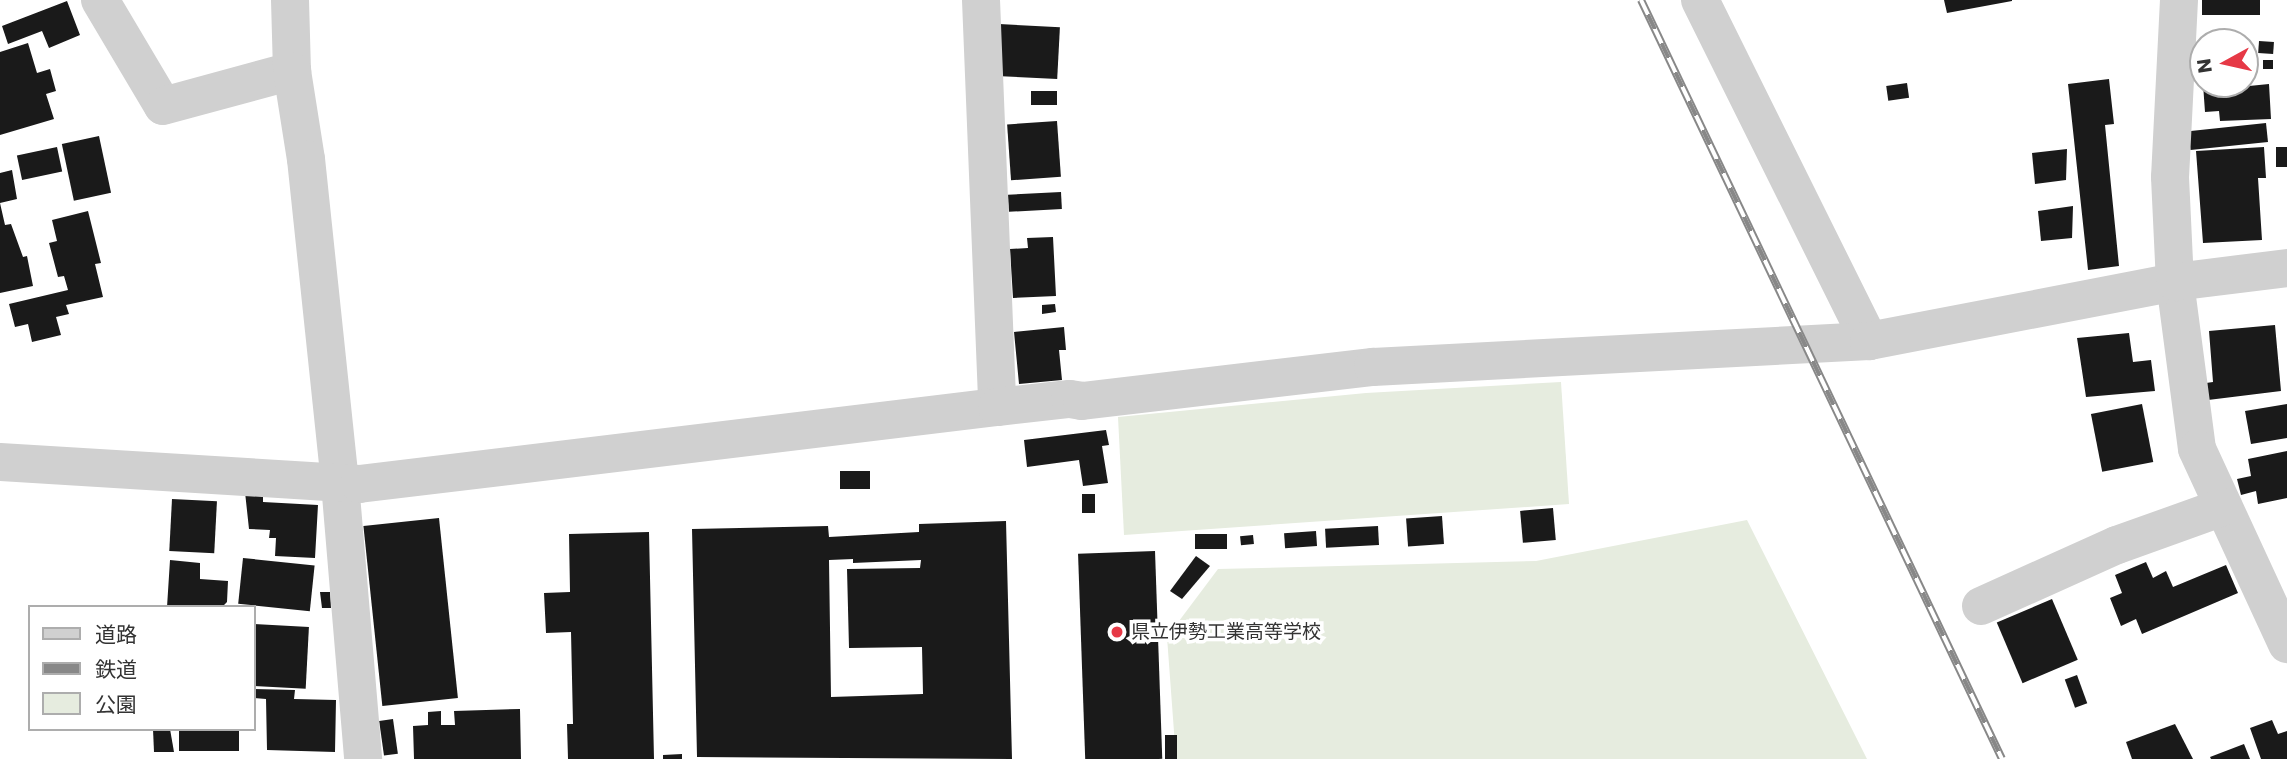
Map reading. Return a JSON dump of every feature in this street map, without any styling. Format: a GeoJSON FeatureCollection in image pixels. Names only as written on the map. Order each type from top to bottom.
{"type":"FeatureCollection","features":[{"type":"Feature","properties":{"kind":"street"},"geometry":{"type":"LineString","coordinates":[[100,0],[118,24],[163,106],[292,71]]}},
{"type":"Feature","properties":{"kind":"street"},"geometry":{"type":"LineString","coordinates":[[290,0],[292,71],[340,483],[363,759]]}},
{"type":"Feature","properties":{"kind":"street"},"geometry":{"type":"LineString","coordinates":[[981,0],[997,407]]}},
{"type":"Feature","properties":{"kind":"street"},"geometry":{"type":"LineString","coordinates":[[1700,0],[1869,341]]}},
{"type":"Feature","properties":{"kind":"street"},"geometry":{"type":"LineString","coordinates":[[2179,0],[2170,177],[2175,282],[2197,449],[2287,644]]}},
{"type":"Feature","properties":{"kind":"street"},"geometry":{"type":"LineString","coordinates":[[0,463],[340,483],[997,407],[1070,399],[1082,401],[1373,367],[1869,341],[2175,282],[2287,268]]}},
{"type":"Feature","properties":{"kind":"street"},"geometry":{"type":"LineString","coordinates":[[1981,606],[2118,545],[2223,507]]}},
{"type":"Feature","properties":{"kind":"green space"},"geometry":{"type":"Polygon","coordinates":[[[1561,382],[1569,504],[1124,535],[1118,417],[1366,393],[1561,382]]]}},
{"type":"Feature","properties":{"kind":"green space"},"geometry":{"type":"Polygon","coordinates":[[[1747,520],[1867,759],[1176,759],[1167,637],[1218,569],[1536,561],[1747,520]]]}},
{"type":"Feature","properties":{"kind":"building"},"geometry":{"type":"Polygon","coordinates":[[[1944,0],[2012,0],[2012,1],[1947,13],[1944,0]]]}},
{"type":"Feature","properties":{"kind":"building"},"geometry":{"type":"Polygon","coordinates":[[[2202,0],[2260,0],[2260,15],[2202,15],[2202,0]]]}},
{"type":"Feature","properties":{"kind":"building"},"geometry":{"type":"Polygon","coordinates":[[[67,1],[80,35],[49,48],[42,31],[8,44],[2,26],[67,1]]]}},
{"type":"Feature","properties":{"kind":"building"},"geometry":{"type":"Polygon","coordinates":[[[999,24],[1060,27],[1057,79],[996,76],[999,24]]]}},
{"type":"Feature","properties":{"kind":"building"},"geometry":{"type":"Polygon","coordinates":[[[2259,41],[2274,42],[2273,54],[2259,53],[2259,41]]]}},
{"type":"Feature","properties":{"kind":"building"},"geometry":{"type":"Polygon","coordinates":[[[28,43],[37,73],[50,69],[56,91],[46,94],[54,119],[0,135],[0,52],[28,43]]]}},
{"type":"Feature","properties":{"kind":"building"},"geometry":{"type":"Polygon","coordinates":[[[2263,60],[2273,60],[2273,69],[2263,69],[2263,60]]]}},
{"type":"Feature","properties":{"kind":"building"},"geometry":{"type":"Polygon","coordinates":[[[2109,79],[2114,124],[2105,125],[2119,266],[2088,270],[2068,84],[2109,79]]]}},
{"type":"Feature","properties":{"kind":"building"},"geometry":{"type":"Polygon","coordinates":[[[1907,83],[1909,98],[1888,101],[1886,86],[1907,83]]]}},
{"type":"Feature","properties":{"kind":"building"},"geometry":{"type":"Polygon","coordinates":[[[2269,84],[2271,119],[2220,121],[2219,111],[2205,112],[2204,98],[2259,98],[2259,85],[2269,84]]]}},
{"type":"Feature","properties":{"kind":"building"},"geometry":{"type":"Polygon","coordinates":[[[1031,91],[1057,91],[1057,105],[1031,105],[1031,91]]]}},
{"type":"Feature","properties":{"kind":"building"},"geometry":{"type":"Polygon","coordinates":[[[1057,121],[1061,177],[1011,180],[1007,124],[1057,121]]]}},
{"type":"Feature","properties":{"kind":"building"},"geometry":{"type":"Polygon","coordinates":[[[2266,123],[2268,142],[2190,150],[2188,131],[2266,123]]]}},
{"type":"Feature","properties":{"kind":"building"},"geometry":{"type":"Polygon","coordinates":[[[99,136],[111,193],[74,201],[62,144],[99,136]]]}},
{"type":"Feature","properties":{"kind":"building"},"geometry":{"type":"Polygon","coordinates":[[[57,147],[62,171],[22,180],[17,156],[57,147]]]}},
{"type":"Feature","properties":{"kind":"building"},"geometry":{"type":"Polygon","coordinates":[[[2264,147],[2266,178],[2258,178],[2262,240],[2203,243],[2196,151],[2264,147]]]}},
{"type":"Feature","properties":{"kind":"building"},"geometry":{"type":"Polygon","coordinates":[[[2276,147],[2287,147],[2287,167],[2276,167],[2276,147]]]}},
{"type":"Feature","properties":{"kind":"building"},"geometry":{"type":"Polygon","coordinates":[[[2067,149],[2066,180],[2035,184],[2032,153],[2067,149]]]}},
{"type":"Feature","properties":{"kind":"building"},"geometry":{"type":"Polygon","coordinates":[[[12,170],[17,199],[0,203],[0,173],[12,170]]]}},
{"type":"Feature","properties":{"kind":"building"},"geometry":{"type":"Polygon","coordinates":[[[1061,192],[1062,209],[1009,212],[1008,195],[1061,192]]]}},
{"type":"Feature","properties":{"kind":"building"},"geometry":{"type":"Polygon","coordinates":[[[0,203],[5,225],[11,224],[23,257],[27,256],[33,286],[0,293],[0,203]]]}},
{"type":"Feature","properties":{"kind":"building"},"geometry":{"type":"Polygon","coordinates":[[[2073,206],[2072,238],[2041,241],[2038,211],[2073,206]]]}},
{"type":"Feature","properties":{"kind":"building"},"geometry":{"type":"Polygon","coordinates":[[[88,211],[101,263],[95,264],[103,297],[66,305],[69,314],[56,317],[61,335],[32,342],[28,324],[15,327],[9,304],[68,290],[64,276],[58,277],[49,243],[57,241],[52,220],[88,211]]]}},
{"type":"Feature","properties":{"kind":"building"},"geometry":{"type":"Polygon","coordinates":[[[1053,237],[1056,296],[1013,298],[1010,249],[1028,248],[1027,238],[1053,237]]]}},
{"type":"Feature","properties":{"kind":"building"},"geometry":{"type":"Polygon","coordinates":[[[1055,304],[1056,312],[1042,314],[1042,305],[1055,304]]]}},
{"type":"Feature","properties":{"kind":"building"},"geometry":{"type":"Polygon","coordinates":[[[2275,325],[2281,391],[2208,400],[2206,383],[2213,382],[2209,331],[2275,325]]]}},
{"type":"Feature","properties":{"kind":"building"},"geometry":{"type":"Polygon","coordinates":[[[1064,327],[1066,350],[1059,350],[1062,380],[1019,384],[1014,332],[1064,327]]]}},
{"type":"Feature","properties":{"kind":"building"},"geometry":{"type":"Polygon","coordinates":[[[2129,333],[2133,362],[2151,360],[2155,391],[2086,397],[2077,338],[2129,333]]]}},
{"type":"Feature","properties":{"kind":"building"},"geometry":{"type":"Polygon","coordinates":[[[2142,404],[2153,462],[2102,472],[2091,414],[2142,404]]]}},
{"type":"Feature","properties":{"kind":"building"},"geometry":{"type":"Polygon","coordinates":[[[2287,404],[2287,438],[2251,444],[2245,411],[2287,404]]]}},
{"type":"Feature","properties":{"kind":"building"},"geometry":{"type":"Polygon","coordinates":[[[1106,430],[1109,445],[1102,446],[1108,483],[1083,486],[1079,460],[1027,467],[1024,440],[1106,430]]]}},
{"type":"Feature","properties":{"kind":"building"},"geometry":{"type":"Polygon","coordinates":[[[2287,451],[2287,498],[2258,504],[2256,491],[2241,495],[2237,479],[2251,476],[2248,459],[2287,451]]]}},
{"type":"Feature","properties":{"kind":"building"},"geometry":{"type":"Polygon","coordinates":[[[840,471],[870,471],[870,489],[840,489],[840,471]]]}},
{"type":"Feature","properties":{"kind":"building"},"geometry":{"type":"Polygon","coordinates":[[[245,492],[263,492],[263,502],[318,505],[315,558],[275,556],[276,538],[269,538],[270,530],[249,529],[245,492]]]}},
{"type":"Feature","properties":{"kind":"building"},"geometry":{"type":"Polygon","coordinates":[[[1082,494],[1095,494],[1095,513],[1082,513],[1082,494]]]}},
{"type":"Feature","properties":{"kind":"building"},"geometry":{"type":"Polygon","coordinates":[[[172,499],[217,501],[214,553],[169,551],[172,499]]]}},
{"type":"Feature","properties":{"kind":"building"},"geometry":{"type":"Polygon","coordinates":[[[1553,508],[1556,540],[1523,543],[1520,511],[1553,508]]]}},
{"type":"Feature","properties":{"kind":"building"},"geometry":{"type":"Polygon","coordinates":[[[1442,516],[1444,544],[1408,546],[1406,519],[1442,516]]]}},
{"type":"Feature","properties":{"kind":"building"},"geometry":{"type":"Polygon","coordinates":[[[439,518],[458,698],[382,706],[363,526],[439,518]]]}},
{"type":"Feature","properties":{"kind":"building"},"geometry":{"type":"Polygon","coordinates":[[[1006,521],[1012,759],[697,757],[692,529],[828,526],[829,537],[919,532],[919,524],[1006,521]],[[853,559],[829,560],[831,697],[923,694],[922,647],[849,648],[847,569],[920,568],[921,560],[853,563],[853,559]]]}},
{"type":"Feature","properties":{"kind":"building"},"geometry":{"type":"Polygon","coordinates":[[[1378,526],[1379,545],[1326,548],[1325,529],[1378,526]]]}},
{"type":"Feature","properties":{"kind":"building"},"geometry":{"type":"Polygon","coordinates":[[[1316,531],[1317,546],[1285,548],[1284,533],[1316,531]]]}},
{"type":"Feature","properties":{"kind":"building"},"geometry":{"type":"Polygon","coordinates":[[[649,532],[654,759],[568,759],[567,724],[573,724],[571,632],[546,633],[544,593],[570,592],[569,534],[649,532]]]}},
{"type":"Feature","properties":{"kind":"building"},"geometry":{"type":"Polygon","coordinates":[[[1195,534],[1227,534],[1227,549],[1195,549],[1195,534]]]}},
{"type":"Feature","properties":{"kind":"building"},"geometry":{"type":"Polygon","coordinates":[[[1253,535],[1254,544],[1241,545],[1240,536],[1253,535]]]}},
{"type":"Feature","properties":{"kind":"building"},"geometry":{"type":"Polygon","coordinates":[[[1155,551],[1162,759],[1085,759],[1078,554],[1155,551]]]}},
{"type":"Feature","properties":{"kind":"building"},"geometry":{"type":"Polygon","coordinates":[[[1196,556],[1210,566],[1182,599],[1170,591],[1196,556]]]}},
{"type":"Feature","properties":{"kind":"building"},"geometry":{"type":"Polygon","coordinates":[[[243,558],[315,566],[310,611],[238,604],[243,558]]]}},
{"type":"Feature","properties":{"kind":"building"},"geometry":{"type":"Polygon","coordinates":[[[170,560],[200,563],[200,579],[228,581],[227,602],[224,605],[167,605],[170,560]]]}},
{"type":"Feature","properties":{"kind":"building"},"geometry":{"type":"Polygon","coordinates":[[[2146,562],[2153,578],[2166,571],[2173,587],[2226,565],[2238,593],[2142,634],[2136,619],[2121,626],[2110,598],[2122,593],[2115,575],[2146,562]]]}},
{"type":"Feature","properties":{"kind":"building"},"geometry":{"type":"Polygon","coordinates":[[[320,592],[330,592],[331,608],[322,608],[320,592]]]}},
{"type":"Feature","properties":{"kind":"building"},"geometry":{"type":"Polygon","coordinates":[[[2052,599],[2078,660],[2023,683],[1997,622],[2052,599]]]}},
{"type":"Feature","properties":{"kind":"building"},"geometry":{"type":"Polygon","coordinates":[[[256,624],[309,627],[306,689],[256,686],[256,624]]]}},
{"type":"Feature","properties":{"kind":"building"},"geometry":{"type":"Polygon","coordinates":[[[2077,675],[2087,703],[2075,708],[2065,679],[2077,675]]]}},
{"type":"Feature","properties":{"kind":"building"},"geometry":{"type":"Polygon","coordinates":[[[256,689],[295,690],[294,699],[336,700],[335,752],[267,750],[266,699],[256,698],[256,689]]]}},
{"type":"Feature","properties":{"kind":"building"},"geometry":{"type":"Polygon","coordinates":[[[520,709],[521,759],[414,759],[413,726],[428,725],[428,712],[441,711],[441,725],[455,725],[454,711],[520,709]]]}},
{"type":"Feature","properties":{"kind":"building"},"geometry":{"type":"Polygon","coordinates":[[[393,719],[398,754],[384,756],[379,721],[393,719]]]}},
{"type":"Feature","properties":{"kind":"building"},"geometry":{"type":"Polygon","coordinates":[[[2272,720],[2278,734],[2287,731],[2287,759],[2261,759],[2250,728],[2272,720]]]}},
{"type":"Feature","properties":{"kind":"building"},"geometry":{"type":"Polygon","coordinates":[[[2175,724],[2193,759],[2132,759],[2126,742],[2175,724]]]}},
{"type":"Feature","properties":{"kind":"building"},"geometry":{"type":"Polygon","coordinates":[[[153,731],[170,731],[174,752],[154,752],[153,731]]]}},
{"type":"Feature","properties":{"kind":"building"},"geometry":{"type":"Polygon","coordinates":[[[179,731],[239,731],[239,751],[179,751],[179,731]]]}},
{"type":"Feature","properties":{"kind":"building"},"geometry":{"type":"Polygon","coordinates":[[[1165,735],[1177,735],[1177,759],[1165,759],[1165,735]]]}},
{"type":"Feature","properties":{"kind":"building"},"geometry":{"type":"Polygon","coordinates":[[[2244,744],[2250,759],[2210,757],[2244,744]]]}},
{"type":"Feature","properties":{"kind":"building"},"geometry":{"type":"Polygon","coordinates":[[[682,754],[682,759],[663,759],[663,755],[682,754]]]}},
{"type":"Feature","properties":{"kind":"railway"},"geometry":{"type":"LineString","coordinates":[[1641,0],[2002,759]]}},
{"type":"Feature","properties":{"kind":"place","name":"県立伊勢工業高等学校"},"geometry":{"type":"Point","coordinates":[1117,632]}}]}
